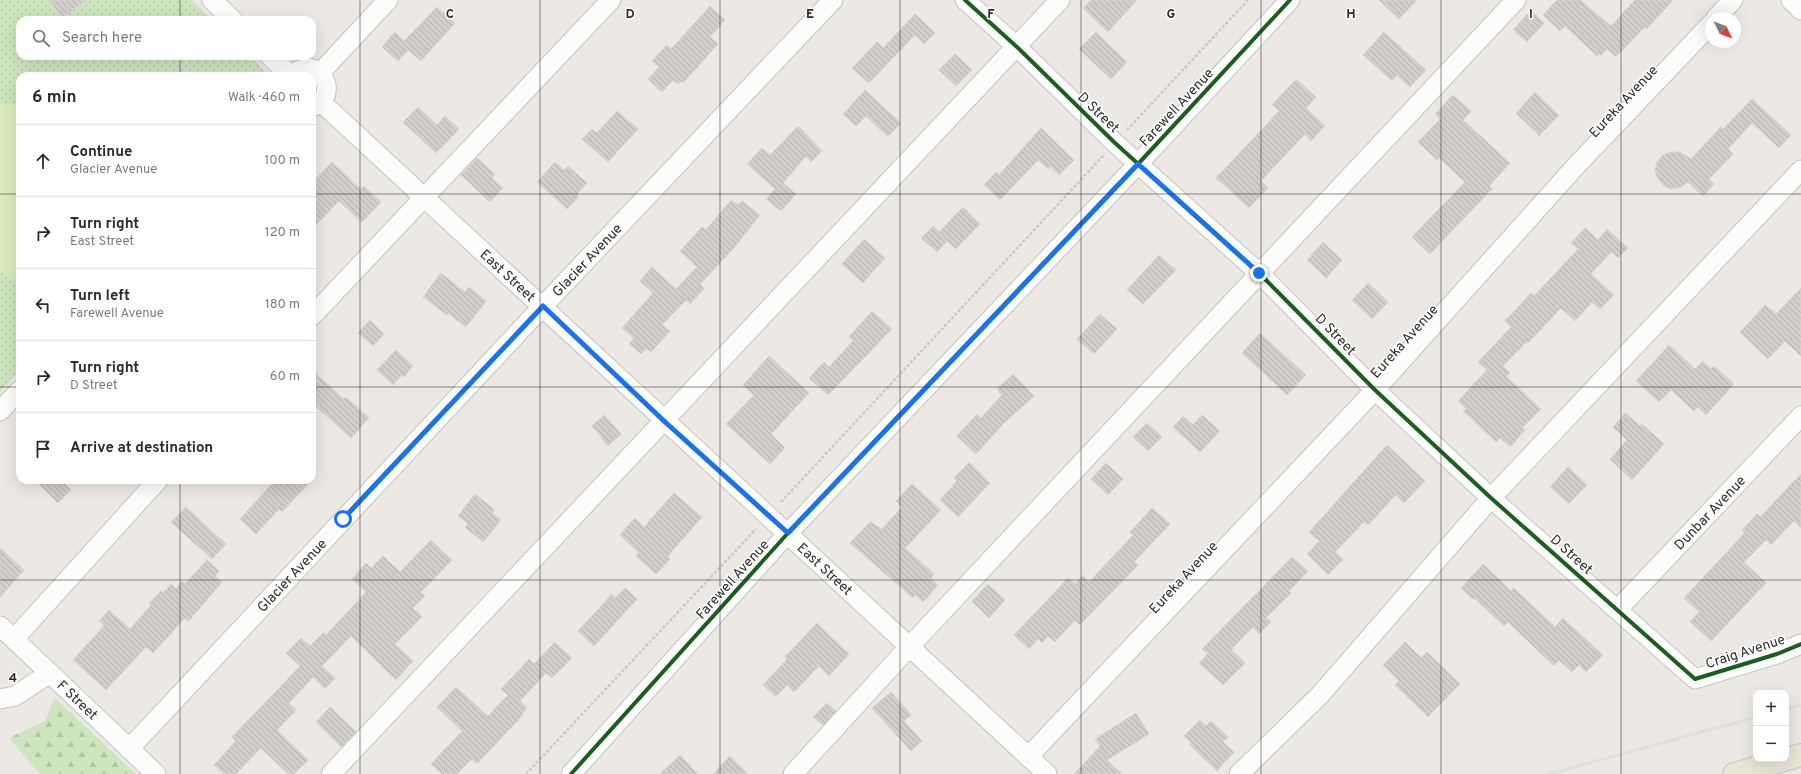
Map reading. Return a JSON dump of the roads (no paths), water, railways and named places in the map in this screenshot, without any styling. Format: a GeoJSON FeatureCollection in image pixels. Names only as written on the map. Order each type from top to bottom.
{"type":"FeatureCollection","features":[{"type":"Feature","properties":{"kind":"main road"},"geometry":{"type":"LineString","coordinates":[[1734,774],[1800,758]]}},
{"type":"Feature","properties":{"kind":"street"},"geometry":{"type":"LineString","coordinates":[[212,0],[229,16]]}},
{"type":"Feature","properties":{"kind":"street"},"geometry":{"type":"LineString","coordinates":[[320,73],[388,0]]}},
{"type":"Feature","properties":{"kind":"street"},"geometry":{"type":"LineString","coordinates":[[316,312],[426,198],[611,0]]}},
{"type":"Feature","properties":{"kind":"street","name":"Glacier Avenue"},"geometry":{"type":"LineString","coordinates":[[129,749],[543,306],[833,0]]}},
{"type":"Feature","properties":{"kind":"street","name":"D Street"},"geometry":{"type":"LineString","coordinates":[[965,0],[1017,47],[1115,143],[1259,273],[1375,390],[1491,498],[1618,609],[1695,679]]}},
{"type":"Feature","properties":{"kind":"street"},"geometry":{"type":"LineString","coordinates":[[332,774],[1060,0]]}},
{"type":"Feature","properties":{"kind":"street","name":"Farewell Avenue"},"geometry":{"type":"LineString","coordinates":[[571,774],[788,533],[1138,164],[1290,0]]}},
{"type":"Feature","properties":{"kind":"street"},"geometry":{"type":"LineString","coordinates":[[793,774],[908,647],[1516,0]]}},
{"type":"Feature","properties":{"kind":"street"},"geometry":{"type":"LineString","coordinates":[[1722,12],[1734,0]]}},
{"type":"Feature","properties":{"kind":"street"},"geometry":{"type":"LineString","coordinates":[[1791,0],[1801,10]]}},
{"type":"Feature","properties":{"kind":"street","name":"Eureka Avenue"},"geometry":{"type":"LineString","coordinates":[[1028,757],[1375,390],[1576,167],[1705,30]]}},
{"type":"Feature","properties":{"kind":"street"},"geometry":{"type":"LineString","coordinates":[[274,60],[287,72]]}},
{"type":"Feature","properties":{"kind":"street"},"geometry":{"type":"LineString","coordinates":[[297,72],[301,69],[314,70],[320,73],[324,78],[327,90],[317,105]]}},
{"type":"Feature","properties":{"kind":"street","name":"East Street"},"geometry":{"type":"LineString","coordinates":[[317,105],[426,198],[664,421],[769,515],[908,647],[1047,774]]}},
{"type":"Feature","properties":{"kind":"street"},"geometry":{"type":"LineString","coordinates":[[1239,774],[1320,695],[1491,498],[1801,170]]}},
{"type":"Feature","properties":{"kind":"street"},"geometry":{"type":"LineString","coordinates":[[0,411],[16,394]]}},
{"type":"Feature","properties":{"kind":"street","name":"Dunbar Avenue"},"geometry":{"type":"LineString","coordinates":[[1618,609],[1801,416]]}},
{"type":"Feature","properties":{"kind":"street"},"geometry":{"type":"LineString","coordinates":[[14,639],[154,484]]}},
{"type":"Feature","properties":{"kind":"street","name":"F Street"},"geometry":{"type":"LineString","coordinates":[[0,626],[156,774]]}},
{"type":"Feature","properties":{"kind":"street","name":"Craig Avenue"},"geometry":{"type":"LineString","coordinates":[[1695,679],[1777,654],[1801,644]]}},
{"type":"Feature","properties":{"kind":"street"},"geometry":{"type":"LineString","coordinates":[[0,699],[15,696],[50,673]]}},
{"type":"Feature","properties":{"kind":"railway"},"geometry":{"type":"LineString","coordinates":[[1789,708],[1801,705]]}},
{"type":"Feature","properties":{"kind":"railway"},"geometry":{"type":"LineString","coordinates":[[1549,774],[1753,718]]}}]}
